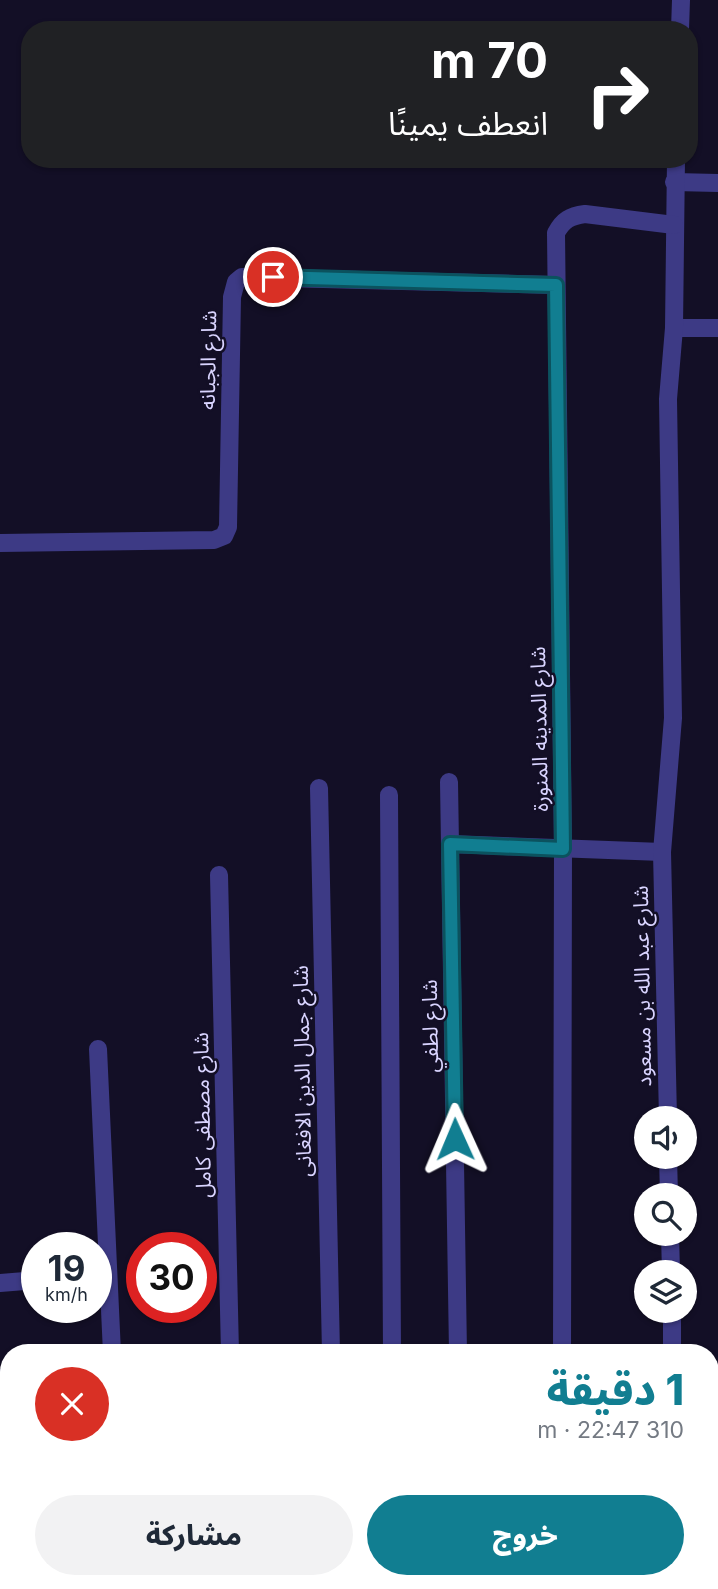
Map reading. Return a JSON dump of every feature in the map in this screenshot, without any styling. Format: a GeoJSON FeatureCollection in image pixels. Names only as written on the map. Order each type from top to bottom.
{"type":"FeatureCollection","features":[{"type":"Feature","properties":{"kind":"street"},"geometry":{"type":"LineString","coordinates":[[680,21],[681,0]]}},
{"type":"Feature","properties":{"kind":"street","name":"شارع عبد الله بن مسعود"},"geometry":{"type":"LineString","coordinates":[[668,1106],[662,852],[673,718],[668,398],[674,328],[675,168]]}},
{"type":"Feature","properties":{"kind":"street"},"geometry":{"type":"LineString","coordinates":[[674,182],[718,183]]}},
{"type":"Feature","properties":{"kind":"street","name":"شارع المدينه المنورة"},"geometry":{"type":"LineString","coordinates":[[562,1344],[563,849],[556,233],[562,223],[572,216],[585,214],[674,225]]}},
{"type":"Feature","properties":{"kind":"street","name":"شارع الجبانه"},"geometry":{"type":"LineString","coordinates":[[0,543],[214,540],[224,536],[228,527],[233,297],[236,282],[242,278],[556,285]]}},
{"type":"Feature","properties":{"kind":"street"},"geometry":{"type":"LineString","coordinates":[[674,328],[718,328]]}},
{"type":"Feature","properties":{"kind":"street","name":"شارع لطفي"},"geometry":{"type":"LineString","coordinates":[[449,782],[458,1344]]}},
{"type":"Feature","properties":{"kind":"street","name":"شارع جمال الدين الافغانى"},"geometry":{"type":"LineString","coordinates":[[319,788],[331,1344]]}},
{"type":"Feature","properties":{"kind":"street"},"geometry":{"type":"LineString","coordinates":[[388,795],[392,1344]]}},
{"type":"Feature","properties":{"kind":"street"},"geometry":{"type":"LineString","coordinates":[[450,844],[662,852]]}},
{"type":"Feature","properties":{"kind":"street","name":"شارع مصطفى كامل"},"geometry":{"type":"LineString","coordinates":[[219,875],[230,1344]]}},
{"type":"Feature","properties":{"kind":"street"},"geometry":{"type":"LineString","coordinates":[[98,1049],[102,1232]]}},
{"type":"Feature","properties":{"kind":"street"},"geometry":{"type":"LineString","coordinates":[[0,1283],[21,1281]]}},
{"type":"Feature","properties":{"kind":"street"},"geometry":{"type":"LineString","coordinates":[[109,1323],[111,1344]]}},
{"type":"Feature","properties":{"kind":"street"},"geometry":{"type":"LineString","coordinates":[[671,1323],[672,1344]]}},
{"type":"Feature","properties":{"kind":"route"},"geometry":{"type":"LineString","coordinates":[[273,277],[556,285],[563,849],[450,844],[455,1139]]}}]}
